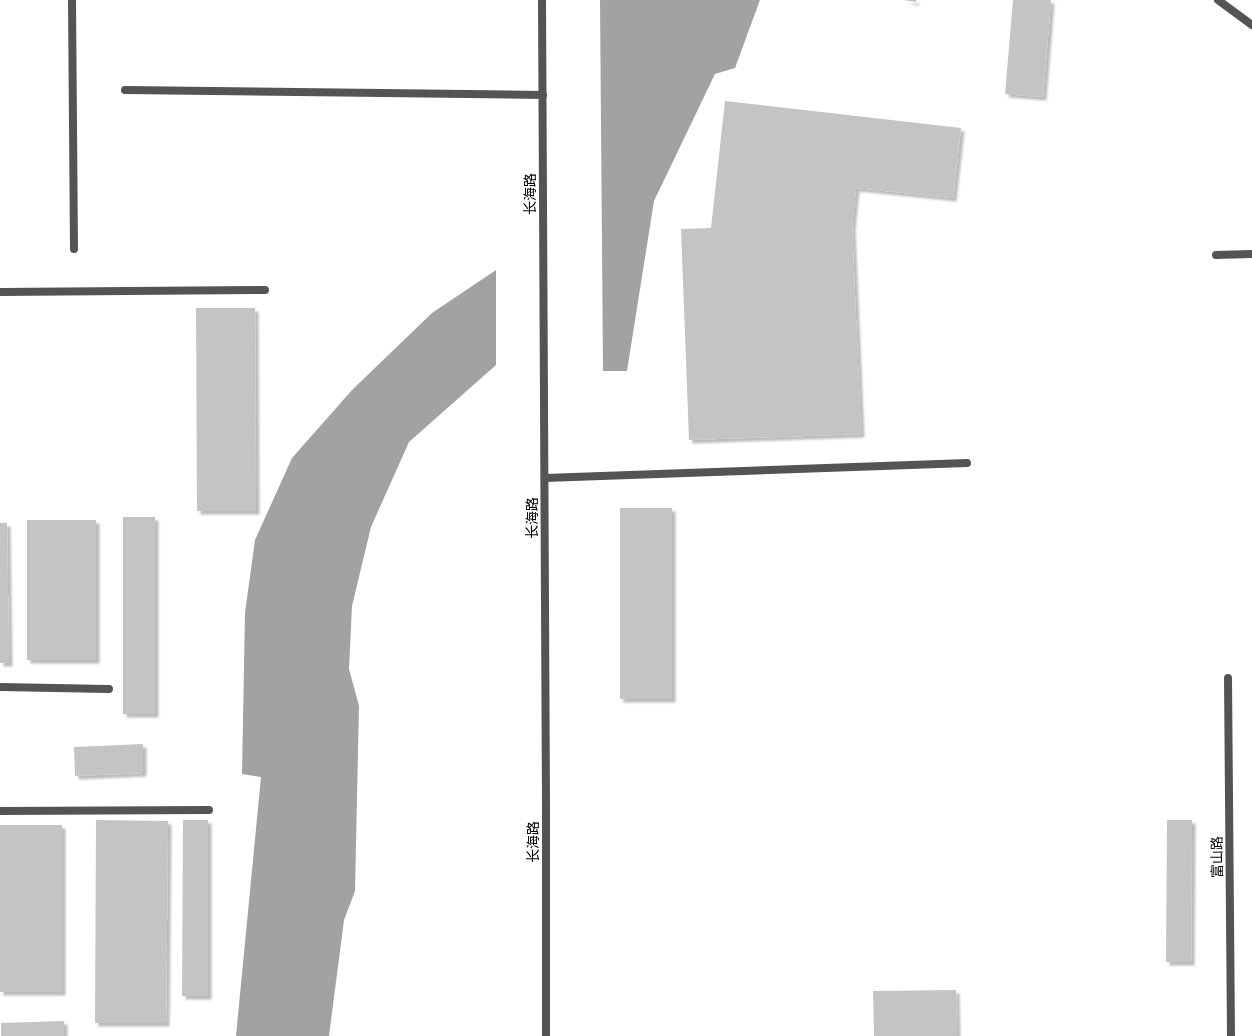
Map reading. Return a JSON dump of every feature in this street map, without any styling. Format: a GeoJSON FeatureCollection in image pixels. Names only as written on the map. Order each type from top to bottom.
{"type":"FeatureCollection","features":[{"type":"Feature","properties":{"kind":"street"},"geometry":{"type":"LineString","coordinates":[[72,0],[74,249]]}},
{"type":"Feature","properties":{"kind":"street","name":"长海路"},"geometry":{"type":"LineString","coordinates":[[542,0],[546,1036]]}},
{"type":"Feature","properties":{"kind":"street"},"geometry":{"type":"LineString","coordinates":[[1218,0],[1252,25]]}},
{"type":"Feature","properties":{"kind":"street"},"geometry":{"type":"LineString","coordinates":[[125,90],[543,95]]}},
{"type":"Feature","properties":{"kind":"street"},"geometry":{"type":"LineString","coordinates":[[1216,255],[1252,254]]}},
{"type":"Feature","properties":{"kind":"street"},"geometry":{"type":"LineString","coordinates":[[0,292],[265,290]]}},
{"type":"Feature","properties":{"kind":"street"},"geometry":{"type":"LineString","coordinates":[[545,478],[967,463]]}},
{"type":"Feature","properties":{"kind":"street","name":"富山路"},"geometry":{"type":"LineString","coordinates":[[1228,678],[1231,1036]]}},
{"type":"Feature","properties":{"kind":"street"},"geometry":{"type":"LineString","coordinates":[[0,687],[108,689]]}},
{"type":"Feature","properties":{"kind":"street"},"geometry":{"type":"LineString","coordinates":[[0,811],[209,810]]}},
{"type":"Feature","properties":{"kind":"shaded area"},"geometry":{"type":"Polygon","coordinates":[[[600,0],[760,0],[735,68],[715,74],[654,201],[627,371],[603,371],[600,0]]]}},
{"type":"Feature","properties":{"kind":"shaded area"},"geometry":{"type":"Polygon","coordinates":[[[496,270],[496,365],[409,442],[371,527],[352,606],[349,669],[359,706],[355,891],[344,920],[329,1036],[236,1036],[261,777],[242,774],[245,613],[255,540],[292,458],[352,390],[432,313],[496,270]]]}},
{"type":"Feature","properties":{"kind":"building"},"geometry":{"type":"Polygon","coordinates":[[[903,0],[916,0],[916,2],[903,0]]]}},
{"type":"Feature","properties":{"kind":"building"},"geometry":{"type":"Polygon","coordinates":[[[1013,0],[1051,0],[1043,97],[1005,94],[1013,0]]]}},
{"type":"Feature","properties":{"kind":"building"},"geometry":{"type":"Polygon","coordinates":[[[725,101],[961,128],[953,198],[856,188],[852,227],[861,434],[689,440],[681,229],[711,228],[725,101]]]}},
{"type":"Feature","properties":{"kind":"building"},"geometry":{"type":"Polygon","coordinates":[[[196,308],[255,308],[256,511],[197,511],[196,308]]]}},
{"type":"Feature","properties":{"kind":"building"},"geometry":{"type":"Polygon","coordinates":[[[620,508],[672,508],[672,699],[620,699],[620,508]]]}},
{"type":"Feature","properties":{"kind":"building"},"geometry":{"type":"Polygon","coordinates":[[[123,517],[155,517],[155,714],[123,714],[123,517]]]}},
{"type":"Feature","properties":{"kind":"building"},"geometry":{"type":"Polygon","coordinates":[[[27,520],[96,520],[96,660],[27,660],[27,520]]]}},
{"type":"Feature","properties":{"kind":"building"},"geometry":{"type":"Polygon","coordinates":[[[0,523],[7,523],[9,663],[0,663],[0,523]]]}},
{"type":"Feature","properties":{"kind":"building"},"geometry":{"type":"Polygon","coordinates":[[[143,744],[143,773],[75,776],[74,747],[143,744]]]}},
{"type":"Feature","properties":{"kind":"building"},"geometry":{"type":"Polygon","coordinates":[[[96,820],[168,821],[166,1023],[95,1023],[96,820]]]}},
{"type":"Feature","properties":{"kind":"building"},"geometry":{"type":"Polygon","coordinates":[[[183,820],[208,820],[208,996],[182,996],[183,820]]]}},
{"type":"Feature","properties":{"kind":"building"},"geometry":{"type":"Polygon","coordinates":[[[1167,820],[1192,820],[1191,962],[1166,962],[1167,820]]]}},
{"type":"Feature","properties":{"kind":"building"},"geometry":{"type":"Polygon","coordinates":[[[0,825],[62,825],[62,992],[0,992],[0,825]]]}},
{"type":"Feature","properties":{"kind":"building"},"geometry":{"type":"Polygon","coordinates":[[[956,990],[957,1036],[874,1036],[873,991],[956,990]]]}},
{"type":"Feature","properties":{"kind":"building"},"geometry":{"type":"Polygon","coordinates":[[[64,1021],[64,1036],[1,1036],[1,1023],[64,1021]]]}}]}
